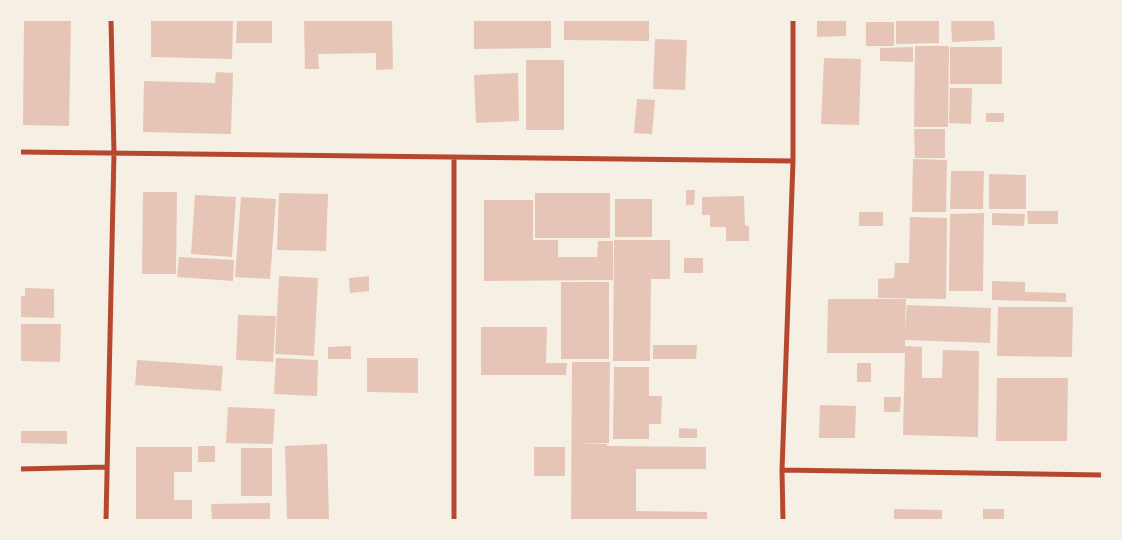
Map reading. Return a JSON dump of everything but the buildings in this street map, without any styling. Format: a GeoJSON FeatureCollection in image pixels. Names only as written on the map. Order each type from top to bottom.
{"type":"FeatureCollection","features":[{"type":"Feature","properties":{"kind":"street"},"geometry":{"type":"LineString","coordinates":[[106,520],[114,153],[111,20]]}},
{"type":"Feature","properties":{"kind":"street"},"geometry":{"type":"LineString","coordinates":[[783,520],[782,470],[793,161],[793,20]]}},
{"type":"Feature","properties":{"kind":"street"},"geometry":{"type":"LineString","coordinates":[[20,152],[793,161]]}},
{"type":"Feature","properties":{"kind":"street"},"geometry":{"type":"LineString","coordinates":[[454,157],[454,520]]}},
{"type":"Feature","properties":{"kind":"street"},"geometry":{"type":"LineString","coordinates":[[20,469],[106,467]]}},
{"type":"Feature","properties":{"kind":"street"},"geometry":{"type":"LineString","coordinates":[[782,470],[1102,475]]}}]}
